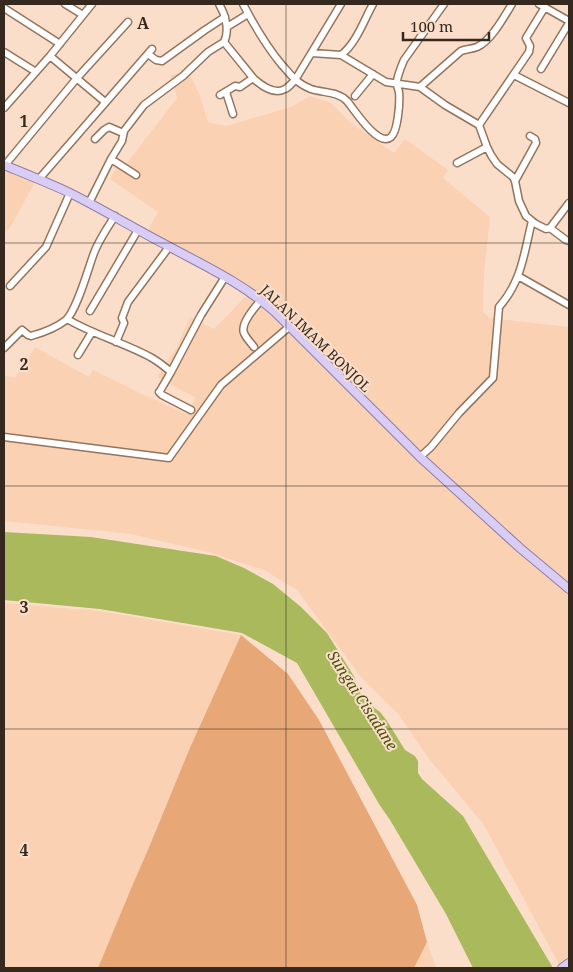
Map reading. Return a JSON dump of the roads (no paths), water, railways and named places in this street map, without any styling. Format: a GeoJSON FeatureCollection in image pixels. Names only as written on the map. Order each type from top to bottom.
{"type":"FeatureCollection","features":[{"type":"Feature","properties":{"kind":"main road","name":"JALAN IMAM BONJOL"},"geometry":{"type":"LineString","coordinates":[[4,165],[70,193],[114,216],[225,277],[261,300],[420,457],[520,548],[569,589]]}},
{"type":"Feature","properties":{"kind":"main road"},"geometry":{"type":"LineString","coordinates":[[563,968],[569,963]]}},
{"type":"Feature","properties":{"kind":"street"},"geometry":{"type":"LineString","coordinates":[[65,4],[83,15]]}},
{"type":"Feature","properties":{"kind":"street"},"geometry":{"type":"LineString","coordinates":[[4,108],[50,56],[92,4]]}},
{"type":"Feature","properties":{"kind":"street"},"geometry":{"type":"LineString","coordinates":[[89,203],[122,141],[123,133],[149,100],[183,76],[208,52],[224,42],[227,36],[225,17],[219,4]]}},
{"type":"Feature","properties":{"kind":"street"},"geometry":{"type":"LineString","coordinates":[[242,4],[271,52],[295,80],[311,89],[340,96],[346,100],[359,118],[374,132],[381,138],[387,139],[390,138],[396,128],[399,94],[396,84],[398,73],[404,60],[444,4]]}},
{"type":"Feature","properties":{"kind":"street"},"geometry":{"type":"LineString","coordinates":[[224,42],[260,84],[274,90],[280,90],[286,88],[295,80],[341,4]]}},
{"type":"Feature","properties":{"kind":"street"},"geometry":{"type":"LineString","coordinates":[[341,55],[351,46],[373,4]]}},
{"type":"Feature","properties":{"kind":"street"},"geometry":{"type":"LineString","coordinates":[[420,87],[462,51],[477,47],[484,42],[512,4]]}},
{"type":"Feature","properties":{"kind":"street"},"geometry":{"type":"LineString","coordinates":[[479,125],[529,52],[530,46],[526,38],[542,5],[569,22],[542,70]]}},
{"type":"Feature","properties":{"kind":"street"},"geometry":{"type":"LineString","coordinates":[[4,8],[60,44]]}},
{"type":"Feature","properties":{"kind":"street"},"geometry":{"type":"LineString","coordinates":[[226,27],[248,14]]}},
{"type":"Feature","properties":{"kind":"street"},"geometry":{"type":"LineString","coordinates":[[38,179],[150,52],[160,62],[225,17]]}},
{"type":"Feature","properties":{"kind":"street"},"geometry":{"type":"LineString","coordinates":[[4,165],[77,78],[128,22]]}},
{"type":"Feature","properties":{"kind":"street"},"geometry":{"type":"LineString","coordinates":[[4,52],[36,72]]}},
{"type":"Feature","properties":{"kind":"street"},"geometry":{"type":"LineString","coordinates":[[312,53],[341,55],[386,82],[420,87],[445,105],[479,125],[487,147],[497,164],[516,181],[522,208],[526,216],[546,229],[550,228],[569,241]]}},
{"type":"Feature","properties":{"kind":"street"},"geometry":{"type":"LineString","coordinates":[[50,56],[105,102]]}},
{"type":"Feature","properties":{"kind":"street"},"geometry":{"type":"LineString","coordinates":[[355,96],[373,74]]}},
{"type":"Feature","properties":{"kind":"street"},"geometry":{"type":"LineString","coordinates":[[514,75],[569,103]]}},
{"type":"Feature","properties":{"kind":"street"},"geometry":{"type":"LineString","coordinates":[[220,95],[235,86],[240,87],[253,78]]}},
{"type":"Feature","properties":{"kind":"street"},"geometry":{"type":"LineString","coordinates":[[226,92],[233,114]]}},
{"type":"Feature","properties":{"kind":"street"},"geometry":{"type":"LineString","coordinates":[[96,140],[109,127],[123,133]]}},
{"type":"Feature","properties":{"kind":"street"},"geometry":{"type":"LineString","coordinates":[[516,181],[536,143],[535,139],[530,136]]}},
{"type":"Feature","properties":{"kind":"street"},"geometry":{"type":"LineString","coordinates":[[456,163],[487,147]]}},
{"type":"Feature","properties":{"kind":"street"},"geometry":{"type":"LineString","coordinates":[[111,159],[136,174]]}},
{"type":"Feature","properties":{"kind":"street"},"geometry":{"type":"LineString","coordinates":[[10,286],[46,247],[70,193]]}},
{"type":"Feature","properties":{"kind":"street"},"geometry":{"type":"LineString","coordinates":[[550,228],[569,202]]}},
{"type":"Feature","properties":{"kind":"street"},"geometry":{"type":"LineString","coordinates":[[4,348],[22,330],[30,336],[49,330],[67,319],[82,288],[94,252],[114,216]]}},
{"type":"Feature","properties":{"kind":"street"},"geometry":{"type":"LineString","coordinates":[[420,457],[493,378],[499,307],[506,299],[518,276],[525,256],[532,221]]}},
{"type":"Feature","properties":{"kind":"street"},"geometry":{"type":"LineString","coordinates":[[90,311],[138,230]]}},
{"type":"Feature","properties":{"kind":"street"},"geometry":{"type":"LineString","coordinates":[[116,342],[124,323],[122,318],[128,302],[169,247]]}},
{"type":"Feature","properties":{"kind":"street"},"geometry":{"type":"LineString","coordinates":[[518,276],[569,305]]}},
{"type":"Feature","properties":{"kind":"street"},"geometry":{"type":"LineString","coordinates":[[191,410],[159,392],[201,315],[225,277]]}},
{"type":"Feature","properties":{"kind":"street"},"geometry":{"type":"LineString","coordinates":[[254,347],[244,333],[244,329],[246,322],[261,300]]}},
{"type":"Feature","properties":{"kind":"street"},"geometry":{"type":"LineString","coordinates":[[67,319],[154,359],[171,372]]}},
{"type":"Feature","properties":{"kind":"street"},"geometry":{"type":"LineString","coordinates":[[4,437],[169,458],[221,385],[289,327]]}},
{"type":"Feature","properties":{"kind":"street"},"geometry":{"type":"LineString","coordinates":[[78,355],[92,332]]}},
{"type":"Feature","properties":{"kind":"water","name":"Sungai Cisadane"},"geometry":{"type":"Polygon","coordinates":[[[4,532],[91,537],[216,556],[244,568],[273,584],[301,607],[327,633],[355,678],[356,688],[369,704],[380,712],[405,750],[415,756],[418,761],[418,773],[422,779],[463,816],[553,968],[473,968],[446,914],[297,663],[242,633],[100,609],[4,600],[4,532]]]}}]}
